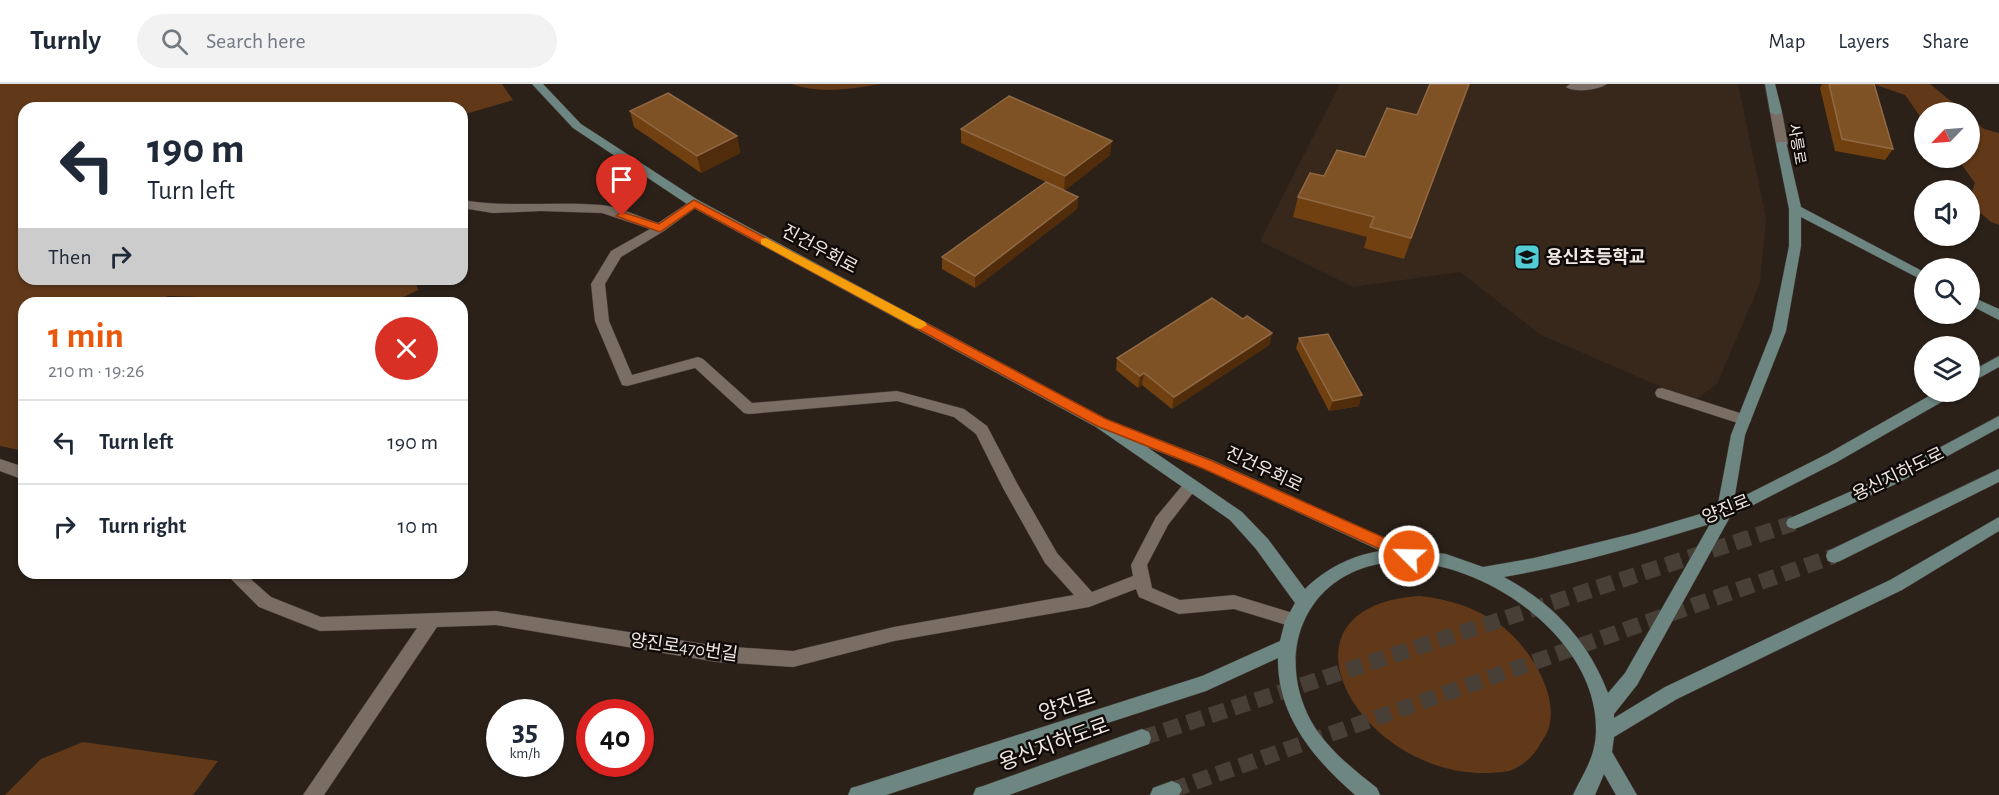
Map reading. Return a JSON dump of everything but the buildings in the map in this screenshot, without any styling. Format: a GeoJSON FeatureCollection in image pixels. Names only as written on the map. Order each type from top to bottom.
{"type":"FeatureCollection","features":[{"type":"Feature","properties":{"kind":"main road","name":"진건우회로"},"geometry":{"type":"LineString","coordinates":[[537,84],[577,126],[694,203],[1101,423],[1236,516],[1262,544],[1304,600]]}},
{"type":"Feature","properties":{"kind":"main road","name":"사릉로"},"geometry":{"type":"LineString","coordinates":[[1770,84],[1776,112]]}},
{"type":"Feature","properties":{"kind":"main road","name":"사릉로"},"geometry":{"type":"LineString","coordinates":[[1724,513],[1738,435],[1779,331],[1795,246],[1796,209],[1782,144]]}},
{"type":"Feature","properties":{"kind":"main road"},"geometry":{"type":"LineString","coordinates":[[1796,209],[1914,272]]}},
{"type":"Feature","properties":{"kind":"main road"},"geometry":{"type":"LineString","coordinates":[[1980,305],[1999,315]]}},
{"type":"Feature","properties":{"kind":"main road"},"geometry":{"type":"LineString","coordinates":[[1980,372],[1999,361]]}},
{"type":"Feature","properties":{"kind":"main road","name":"양진로"},"geometry":{"type":"LineString","coordinates":[[1485,573],[1534,565],[1636,540],[1724,513],[1832,458],[1930,402]]}},
{"type":"Feature","properties":{"kind":"main road","name":"용신지하도로"},"geometry":{"type":"LineString","coordinates":[[1794,523],[1893,479],[1999,421]]}},
{"type":"Feature","properties":{"kind":"main road","name":"진건우회로"},"geometry":{"type":"LineString","coordinates":[[1101,423],[1207,464],[1409,556]]}},
{"type":"Feature","properties":{"kind":"main road"},"geometry":{"type":"LineString","coordinates":[[1834,556],[1999,475]]}},
{"type":"Feature","properties":{"kind":"main road"},"geometry":{"type":"LineString","coordinates":[[1605,711],[1630,679],[1724,513]]}},
{"type":"Feature","properties":{"kind":"main road"},"geometry":{"type":"LineString","coordinates":[[1607,732],[1671,693],[1896,585],[1999,523]]}},
{"type":"Feature","properties":{"kind":"main road"},"geometry":{"type":"LineString","coordinates":[[1370,795],[1334,765],[1305,726],[1289,685],[1286,646],[1293,620],[1304,600],[1323,580],[1348,566],[1377,558],[1409,556],[1447,560],[1485,573],[1527,597],[1563,629],[1591,669],[1605,711],[1607,732],[1604,756],[1583,795]]}},
{"type":"Feature","properties":{"kind":"main road","name":"양진로"},"geometry":{"type":"LineString","coordinates":[[858,795],[1196,686],[1286,646]]}},
{"type":"Feature","properties":{"kind":"main road","name":"용신지하도로"},"geometry":{"type":"LineString","coordinates":[[983,795],[1142,738]]}},
{"type":"Feature","properties":{"kind":"main road"},"geometry":{"type":"LineString","coordinates":[[1604,756],[1627,795]]}},
{"type":"Feature","properties":{"kind":"street"},"geometry":{"type":"LineString","coordinates":[[1571,87],[1602,84]]}},
{"type":"Feature","properties":{"kind":"street","name":"사릉로"},"geometry":{"type":"LineString","coordinates":[[1776,112],[1782,144]]}},
{"type":"Feature","properties":{"kind":"street"},"geometry":{"type":"LineString","coordinates":[[694,203],[660,228],[616,254],[598,284],[602,321],[627,381],[698,362],[749,409],[897,396],[959,413],[982,430],[1011,488],[1051,558],[1089,600]]}},
{"type":"Feature","properties":{"kind":"street"},"geometry":{"type":"LineString","coordinates":[[468,205],[493,209],[541,207],[603,209],[660,228]]}},
{"type":"Feature","properties":{"kind":"street"},"geometry":{"type":"LineString","coordinates":[[1662,393],[1744,420]]}},
{"type":"Feature","properties":{"kind":"street"},"geometry":{"type":"LineString","coordinates":[[0,465],[18,471]]}},
{"type":"Feature","properties":{"kind":"street"},"geometry":{"type":"LineString","coordinates":[[1191,485],[1162,521],[1139,565],[1145,592],[1179,607],[1234,602],[1293,620]]}},
{"type":"Feature","properties":{"kind":"street","name":"양진로470번길"},"geometry":{"type":"LineString","coordinates":[[240,579],[265,602],[320,624],[496,618],[717,654],[793,659],[894,634],[1089,600],[1142,580]]}},
{"type":"Feature","properties":{"kind":"street"},"geometry":{"type":"LineString","coordinates":[[313,795],[432,621]]}},
{"type":"Feature","properties":{"kind":"shaded area"},"geometry":{"type":"Polygon","coordinates":[[[0,84],[502,84],[513,100],[468,113],[468,102],[18,102],[18,285],[417,285],[418,290],[403,297],[18,297],[18,450],[0,446],[0,84]]]}},
{"type":"Feature","properties":{"kind":"shaded area"},"geometry":{"type":"Polygon","coordinates":[[[792,84],[881,84],[824,90],[792,84]]]}},
{"type":"Feature","properties":{"kind":"shaded area","name":"용신초등학교"},"geometry":{"type":"Polygon","coordinates":[[[1340,84],[1738,84],[1766,218],[1760,283],[1717,384],[1694,401],[1541,335],[1460,272],[1353,287],[1260,241],[1340,84]]]}},
{"type":"Feature","properties":{"kind":"shaded area"},"geometry":{"type":"Polygon","coordinates":[[[1873,84],[1930,84],[1952,102],[1914,102],[1914,108],[1905,95],[1873,84]]]}},
{"type":"Feature","properties":{"kind":"shaded area"},"geometry":{"type":"Polygon","coordinates":[[[1980,126],[1999,133],[1999,225],[1991,222],[1980,213],[1980,180],[1973,180],[1964,168],[1980,168],[1980,126]]]}},
{"type":"Feature","properties":{"kind":"shaded area"},"geometry":{"type":"Polygon","coordinates":[[[1419,596],[1461,605],[1490,618],[1510,633],[1539,671],[1550,701],[1551,716],[1548,730],[1534,754],[1518,767],[1509,771],[1458,771],[1413,755],[1376,729],[1350,697],[1338,663],[1344,631],[1370,608],[1419,596]]]}},
{"type":"Feature","properties":{"kind":"shaded area"},"geometry":{"type":"Polygon","coordinates":[[[83,742],[218,761],[193,795],[5,795],[41,759],[83,742]]]}},
{"type":"Feature","properties":{"kind":"tunnel"},"geometry":{"type":"LineString","coordinates":[[1142,738],[1794,523]]}},
{"type":"Feature","properties":{"kind":"tunnel"},"geometry":{"type":"LineString","coordinates":[[1172,790],[1834,556]]}},
{"type":"Feature","properties":{"kind":"slow traffic"},"geometry":{"type":"LineString","coordinates":[[766,242],[920,325]]}},
{"type":"Feature","properties":{"kind":"place","name":"용신초등학교"},"geometry":{"type":"Point","coordinates":[1527,257]}},
{"type":"Feature","properties":{"kind":"route"},"geometry":{"type":"LineString","coordinates":[[622,216],[660,228],[694,203],[1101,423],[1207,464],[1409,556]]}}]}
